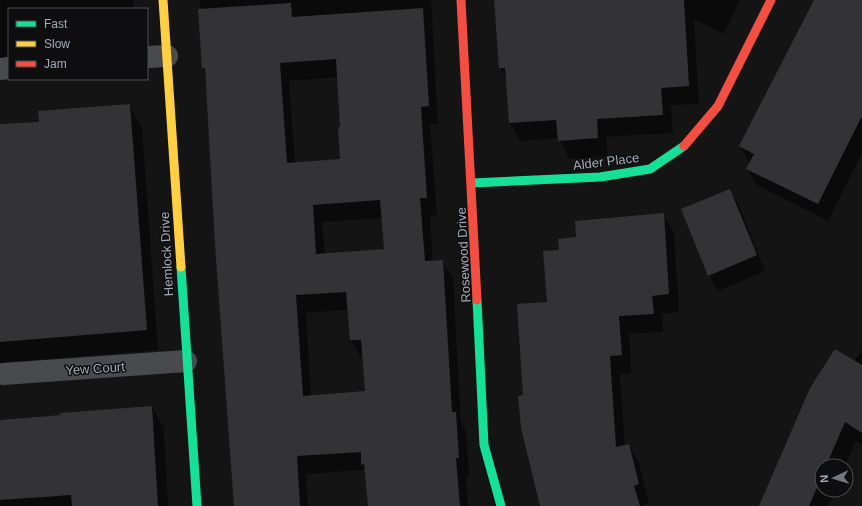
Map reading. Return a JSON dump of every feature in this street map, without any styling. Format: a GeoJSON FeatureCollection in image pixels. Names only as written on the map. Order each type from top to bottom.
{"type":"FeatureCollection","features":[{"type":"Feature","properties":{"kind":"street","name":"Hemlock Drive"},"geometry":{"type":"LineString","coordinates":[[163,0],[157,56],[186,361],[197,506]]}},
{"type":"Feature","properties":{"kind":"street","name":"Rosewood Drive"},"geometry":{"type":"LineString","coordinates":[[461,0],[472,183],[484,445],[501,506]]}},
{"type":"Feature","properties":{"kind":"street","name":"Alder Place"},"geometry":{"type":"LineString","coordinates":[[472,183],[600,177],[650,169],[687,144],[718,106],[771,0]]}},
{"type":"Feature","properties":{"kind":"street","name":"Yew Court"},"geometry":{"type":"LineString","coordinates":[[3,374],[186,361]]}},
{"type":"Feature","properties":{"kind":"building"},"geometry":{"type":"Polygon","coordinates":[[[494,0],[684,0],[689,86],[661,88],[663,115],[597,119],[598,138],[558,141],[556,120],[509,123],[505,68],[499,68],[494,0]]]}},
{"type":"Feature","properties":{"kind":"building"},"geometry":{"type":"Polygon","coordinates":[[[814,0],[862,0],[862,116],[818,204],[746,169],[754,154],[739,146],[814,0]]]}},
{"type":"Feature","properties":{"kind":"building"},"geometry":{"type":"Polygon","coordinates":[[[291,3],[292,17],[423,8],[429,106],[421,107],[427,198],[420,198],[425,261],[443,260],[452,412],[456,412],[459,458],[456,458],[460,506],[368,506],[364,464],[361,465],[361,452],[297,456],[300,506],[234,506],[215,245],[205,68],[202,68],[198,9],[291,3]],[[336,59],[280,63],[287,163],[340,159],[338,127],[340,127],[336,59]],[[380,200],[313,205],[316,254],[384,249],[380,200]],[[346,292],[296,295],[303,396],[365,391],[361,340],[350,340],[346,292]]]}},
{"type":"Feature","properties":{"kind":"building"},"geometry":{"type":"Polygon","coordinates":[[[130,104],[147,330],[0,342],[0,124],[39,122],[38,111],[130,104]]]}},
{"type":"Feature","properties":{"kind":"building"},"geometry":{"type":"Polygon","coordinates":[[[730,189],[757,255],[708,276],[681,209],[730,189]]]}},
{"type":"Feature","properties":{"kind":"building"},"geometry":{"type":"Polygon","coordinates":[[[664,213],[669,294],[652,296],[654,314],[619,316],[622,355],[610,356],[616,447],[629,444],[639,484],[634,486],[640,506],[540,506],[521,428],[518,396],[523,395],[517,304],[547,302],[543,251],[559,250],[558,239],[576,237],[575,221],[664,213]]]}},
{"type":"Feature","properties":{"kind":"building"},"geometry":{"type":"Polygon","coordinates":[[[835,349],[862,365],[862,433],[845,422],[829,458],[814,458],[814,494],[809,506],[759,506],[810,388],[835,349]]]}},
{"type":"Feature","properties":{"kind":"building"},"geometry":{"type":"Polygon","coordinates":[[[152,406],[158,506],[72,506],[71,495],[0,500],[0,420],[61,415],[60,413],[152,406]]]}},
{"type":"Feature","properties":{"kind":"traffic: fast"},"geometry":{"type":"LineString","coordinates":[[472,183],[600,177],[650,169],[684,146]]}},
{"type":"Feature","properties":{"kind":"traffic: fast"},"geometry":{"type":"LineString","coordinates":[[181,267],[197,506]]}},
{"type":"Feature","properties":{"kind":"traffic: fast"},"geometry":{"type":"LineString","coordinates":[[477,300],[484,445],[501,506]]}},
{"type":"Feature","properties":{"kind":"traffic: slow"},"geometry":{"type":"LineString","coordinates":[[163,0],[181,267]]}},
{"type":"Feature","properties":{"kind":"traffic: jam"},"geometry":{"type":"LineString","coordinates":[[461,0],[477,300]]}},
{"type":"Feature","properties":{"kind":"traffic: jam"},"geometry":{"type":"LineString","coordinates":[[684,146],[718,106],[771,0]]}}]}
